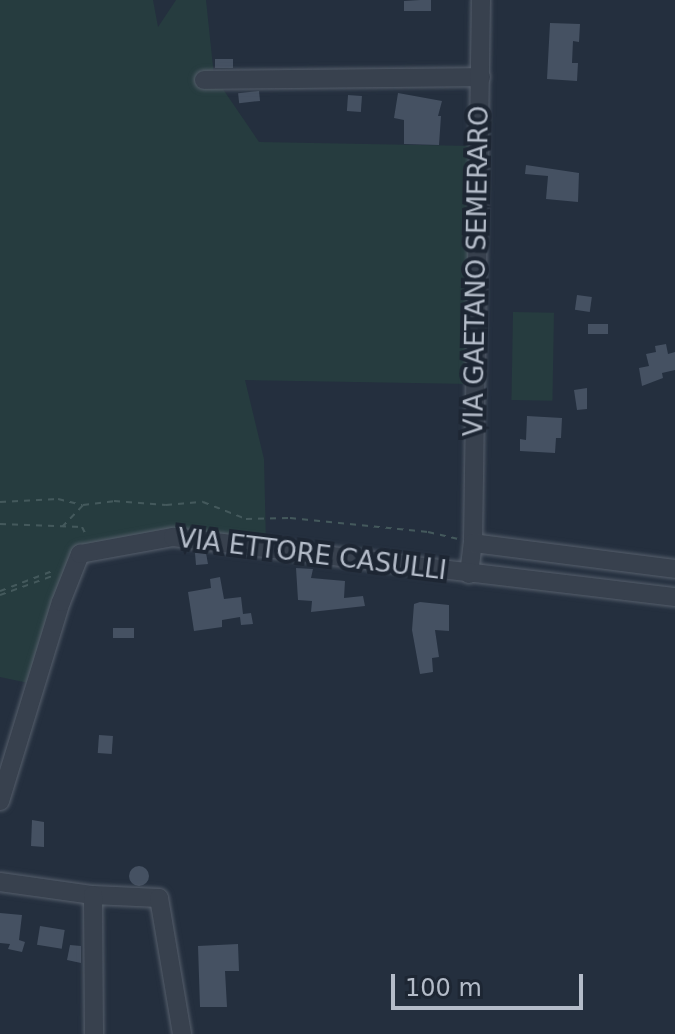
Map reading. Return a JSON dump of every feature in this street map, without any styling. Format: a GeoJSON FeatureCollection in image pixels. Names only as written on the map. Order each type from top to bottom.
{"type":"FeatureCollection","features":[{"type":"Feature","properties":{"kind":"street","name":"VIA GAETANO SEMERARO"},"geometry":{"type":"LineString","coordinates":[[473,543],[481,0]]}},
{"type":"Feature","properties":{"kind":"street"},"geometry":{"type":"LineString","coordinates":[[204,80],[481,77]]}},
{"type":"Feature","properties":{"kind":"street","name":"VIA ETTORE CASULLI"},"geometry":{"type":"LineString","coordinates":[[75,568],[80,554],[173,537],[675,597]]}},
{"type":"Feature","properties":{"kind":"street","name":"VIA ETTORE CASULLI"},"geometry":{"type":"LineString","coordinates":[[469,574],[473,543],[675,569]]}},
{"type":"Feature","properties":{"kind":"street"},"geometry":{"type":"LineString","coordinates":[[0,801],[75,568]]}},
{"type":"Feature","properties":{"kind":"street"},"geometry":{"type":"LineString","coordinates":[[0,882],[93,895],[159,898],[182,1034]]}},
{"type":"Feature","properties":{"kind":"street"},"geometry":{"type":"LineString","coordinates":[[93,895],[94,1034]]}},
{"type":"Feature","properties":{"kind":"path"},"geometry":{"type":"LineString","coordinates":[[0,502],[58,499],[83,505],[114,501],[166,505],[203,502],[246,519],[290,518],[428,532],[473,543]]}},
{"type":"Feature","properties":{"kind":"path"},"geometry":{"type":"LineString","coordinates":[[62,527],[83,505]]}},
{"type":"Feature","properties":{"kind":"path"},"geometry":{"type":"LineString","coordinates":[[0,524],[82,527],[97,551]]}},
{"type":"Feature","properties":{"kind":"path"},"geometry":{"type":"LineString","coordinates":[[0,593],[56,569],[75,568]]}},
{"type":"Feature","properties":{"kind":"green space"},"geometry":{"type":"Polygon","coordinates":[[[0,0],[153,0],[158,27],[176,0],[206,0],[214,76],[259,142],[473,146],[471,384],[245,380],[264,459],[266,543],[172,534],[82,553],[33,684],[0,677],[0,0]]]}},
{"type":"Feature","properties":{"kind":"green space"},"geometry":{"type":"Polygon","coordinates":[[[513,312],[554,313],[552,401],[511,400],[513,312]]]}},
{"type":"Feature","properties":{"kind":"building"},"geometry":{"type":"Polygon","coordinates":[[[431,0],[431,11],[404,11],[404,1],[431,0]]]}},
{"type":"Feature","properties":{"kind":"building"},"geometry":{"type":"Polygon","coordinates":[[[550,23],[580,24],[579,42],[573,41],[572,63],[578,63],[577,81],[547,79],[550,23]]]}},
{"type":"Feature","properties":{"kind":"building"},"geometry":{"type":"Polygon","coordinates":[[[215,59],[233,59],[233,68],[215,68],[215,59]]]}},
{"type":"Feature","properties":{"kind":"building"},"geometry":{"type":"Polygon","coordinates":[[[259,91],[260,101],[239,103],[238,93],[259,91]]]}},
{"type":"Feature","properties":{"kind":"building"},"geometry":{"type":"Polygon","coordinates":[[[398,93],[442,101],[438,116],[441,116],[439,145],[404,144],[404,120],[394,118],[398,93]]]}},
{"type":"Feature","properties":{"kind":"building"},"geometry":{"type":"Polygon","coordinates":[[[348,95],[362,96],[361,112],[347,111],[348,95]]]}},
{"type":"Feature","properties":{"kind":"building"},"geometry":{"type":"Polygon","coordinates":[[[526,165],[579,173],[578,202],[546,199],[548,176],[525,174],[526,165]]]}},
{"type":"Feature","properties":{"kind":"building"},"geometry":{"type":"Polygon","coordinates":[[[577,295],[592,297],[590,312],[575,310],[577,295]]]}},
{"type":"Feature","properties":{"kind":"building"},"geometry":{"type":"Polygon","coordinates":[[[588,324],[608,324],[608,334],[588,334],[588,324]]]}},
{"type":"Feature","properties":{"kind":"building"},"geometry":{"type":"Polygon","coordinates":[[[666,344],[668,354],[675,352],[675,370],[662,373],[663,378],[642,386],[639,368],[649,366],[646,354],[656,352],[655,346],[666,344]]]}},
{"type":"Feature","properties":{"kind":"building"},"geometry":{"type":"Polygon","coordinates":[[[587,388],[587,409],[577,410],[574,390],[587,388]]]}},
{"type":"Feature","properties":{"kind":"building"},"geometry":{"type":"Polygon","coordinates":[[[527,416],[562,418],[561,438],[556,438],[555,453],[520,451],[520,439],[526,440],[527,416]]]}},
{"type":"Feature","properties":{"kind":"building"},"geometry":{"type":"Polygon","coordinates":[[[195,553],[206,553],[208,564],[196,565],[195,553]]]}},
{"type":"Feature","properties":{"kind":"building"},"geometry":{"type":"Polygon","coordinates":[[[296,568],[313,569],[311,578],[345,581],[344,598],[363,596],[365,606],[311,612],[312,601],[298,600],[296,568]]]}},
{"type":"Feature","properties":{"kind":"building"},"geometry":{"type":"Polygon","coordinates":[[[220,577],[224,599],[241,597],[243,614],[251,613],[253,624],[241,625],[240,617],[222,620],[222,627],[194,631],[188,592],[211,588],[210,579],[220,577]]]}},
{"type":"Feature","properties":{"kind":"building"},"geometry":{"type":"Polygon","coordinates":[[[414,604],[449,605],[449,631],[435,630],[439,657],[432,658],[433,672],[420,674],[412,630],[414,604]]]}},
{"type":"Feature","properties":{"kind":"building"},"geometry":{"type":"Polygon","coordinates":[[[113,628],[134,628],[134,638],[113,638],[113,628]]]}},
{"type":"Feature","properties":{"kind":"building"},"geometry":{"type":"Polygon","coordinates":[[[99,735],[113,736],[112,754],[98,753],[99,735]]]}},
{"type":"Feature","properties":{"kind":"building"},"geometry":{"type":"Polygon","coordinates":[[[32,820],[44,822],[44,847],[31,846],[32,820]]]}},
{"type":"Feature","properties":{"kind":"building"},"geometry":{"type":"Polygon","coordinates":[[[139,866],[146,869],[149,876],[146,883],[139,886],[132,883],[129,876],[132,869],[139,866]]]}},
{"type":"Feature","properties":{"kind":"building"},"geometry":{"type":"Polygon","coordinates":[[[0,913],[22,915],[19,940],[25,942],[22,952],[8,949],[10,944],[0,943],[0,913]]]}},
{"type":"Feature","properties":{"kind":"building"},"geometry":{"type":"Polygon","coordinates":[[[40,926],[65,930],[62,949],[37,945],[40,926]]]}},
{"type":"Feature","properties":{"kind":"building"},"geometry":{"type":"Polygon","coordinates":[[[238,944],[239,971],[225,971],[227,1007],[200,1007],[198,946],[238,944]]]}},
{"type":"Feature","properties":{"kind":"building"},"geometry":{"type":"Polygon","coordinates":[[[70,945],[81,946],[81,963],[67,960],[70,945]]]}}]}
